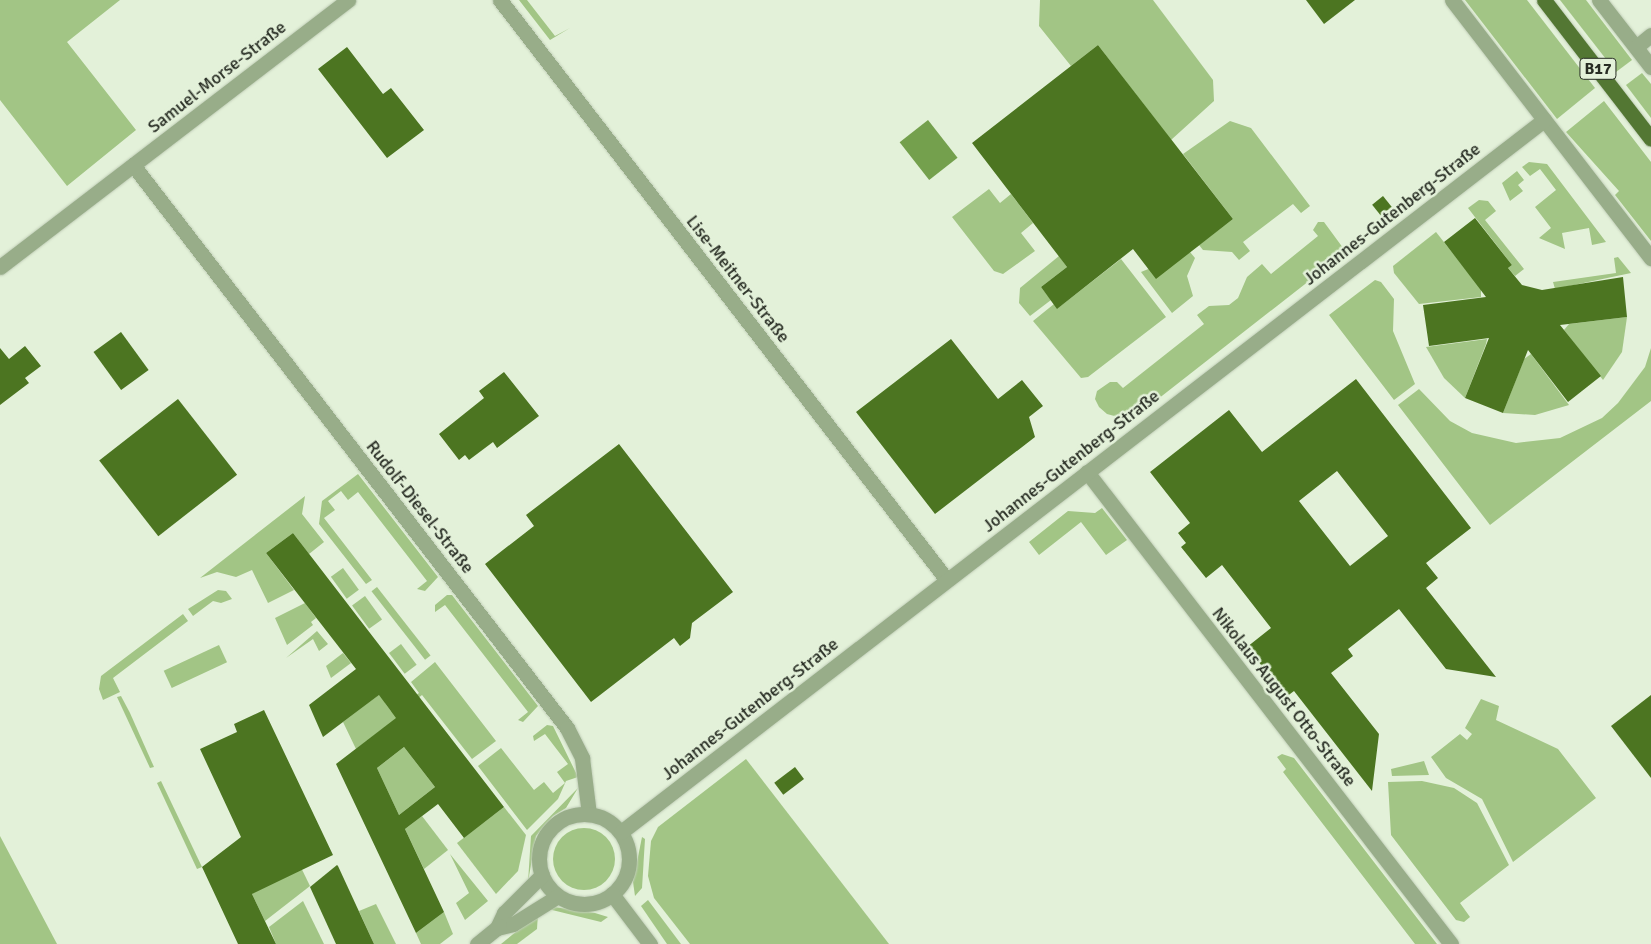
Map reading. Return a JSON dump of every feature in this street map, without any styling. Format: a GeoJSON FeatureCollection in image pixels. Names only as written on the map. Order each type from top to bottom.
{"type":"FeatureCollection","features":[{"type":"Feature","properties":{"kind":"main road","name":"B17"},"geometry":{"type":"LineString","coordinates":[[1544,0],[1651,139]]}},
{"type":"Feature","properties":{"kind":"street","name":"Samuel-Morse-Straße"},"geometry":{"type":"LineString","coordinates":[[0,267],[348,0]]}},
{"type":"Feature","properties":{"kind":"street","name":"Lise-Meitner-Straße"},"geometry":{"type":"LineString","coordinates":[[500,0],[948,580]]}},
{"type":"Feature","properties":{"kind":"street"},"geometry":{"type":"LineString","coordinates":[[1452,0],[1651,258]]}},
{"type":"Feature","properties":{"kind":"street"},"geometry":{"type":"LineString","coordinates":[[1600,0],[1651,67]]}},
{"type":"Feature","properties":{"kind":"street"},"geometry":{"type":"LineString","coordinates":[[1636,47],[1651,35]]}},
{"type":"Feature","properties":{"kind":"street","name":"Johannes-Gutenberg-Straße"},"geometry":{"type":"LineString","coordinates":[[621,832],[1544,120]]}},
{"type":"Feature","properties":{"kind":"street","name":"Rudolf-Diesel-Straße"},"geometry":{"type":"LineString","coordinates":[[133,165],[567,728],[582,758],[589,814]]}},
{"type":"Feature","properties":{"kind":"street","name":"Nikolaus August Otto-Straße"},"geometry":{"type":"LineString","coordinates":[[1087,472],[1451,944]]}},
{"type":"Feature","properties":{"kind":"street"},"geometry":{"type":"LineString","coordinates":[[589,814],[605,818],[621,832],[627,845],[629,863],[623,882],[612,894],[584,904],[549,886],[539,858],[543,841],[553,826],[570,816],[589,814]]}},
{"type":"Feature","properties":{"kind":"street"},"geometry":{"type":"LineString","coordinates":[[497,928],[504,913],[549,886]]}},
{"type":"Feature","properties":{"kind":"street"},"geometry":{"type":"LineString","coordinates":[[476,944],[497,928],[513,924],[549,886]]}},
{"type":"Feature","properties":{"kind":"street"},"geometry":{"type":"LineString","coordinates":[[612,894],[650,944]]}},
{"type":"Feature","properties":{"kind":"shaded area"},"geometry":{"type":"Polygon","coordinates":[[[0,0],[120,0],[67,42],[136,130],[67,186],[0,100],[0,0]]]}},
{"type":"Feature","properties":{"kind":"shaded area"},"geometry":{"type":"Polygon","coordinates":[[[519,0],[527,0],[555,36],[570,28],[550,40],[519,0]]]}},
{"type":"Feature","properties":{"kind":"shaded area"},"geometry":{"type":"Polygon","coordinates":[[[1040,0],[1153,0],[1213,80],[1214,101],[1171,140],[1098,45],[1071,66],[1039,26],[1040,0]]]}},
{"type":"Feature","properties":{"kind":"shaded area"},"geometry":{"type":"Polygon","coordinates":[[[1465,0],[1527,0],[1595,88],[1557,119],[1465,0]]]}},
{"type":"Feature","properties":{"kind":"shaded area"},"geometry":{"type":"Polygon","coordinates":[[[1560,0],[1586,0],[1632,60],[1616,72],[1560,0]]]}},
{"type":"Feature","properties":{"kind":"shaded area"},"geometry":{"type":"Polygon","coordinates":[[[1642,73],[1651,84],[1651,118],[1626,85],[1642,73]]]}},
{"type":"Feature","properties":{"kind":"shaded area"},"geometry":{"type":"Polygon","coordinates":[[[1604,101],[1651,162],[1651,241],[1615,195],[1619,191],[1566,132],[1604,101]]]}},
{"type":"Feature","properties":{"kind":"shaded area"},"geometry":{"type":"Polygon","coordinates":[[[928,120],[958,158],[929,180],[900,142],[928,120]]]}},
{"type":"Feature","properties":{"kind":"shaded area"},"geometry":{"type":"Polygon","coordinates":[[[1230,121],[1251,128],[1310,206],[1301,213],[1293,204],[1243,242],[1250,251],[1239,260],[1232,252],[1203,250],[1199,245],[1233,219],[1183,154],[1230,121]]]}},
{"type":"Feature","properties":{"kind":"shaded area"},"geometry":{"type":"Polygon","coordinates":[[[1529,162],[1547,164],[1606,242],[1592,245],[1589,228],[1562,233],[1565,249],[1539,238],[1551,228],[1535,207],[1556,190],[1540,169],[1530,176],[1522,167],[1529,162]]]}},
{"type":"Feature","properties":{"kind":"shaded area"},"geometry":{"type":"Polygon","coordinates":[[[1517,171],[1524,180],[1518,185],[1523,191],[1510,201],[1502,183],[1517,171]]]}},
{"type":"Feature","properties":{"kind":"shaded area"},"geometry":{"type":"Polygon","coordinates":[[[989,189],[1000,203],[1011,194],[1033,223],[1021,233],[1035,251],[1003,274],[994,271],[952,217],[989,189]]]}},
{"type":"Feature","properties":{"kind":"shaded area"},"geometry":{"type":"Polygon","coordinates":[[[1479,200],[1488,201],[1496,211],[1485,220],[1524,269],[1515,276],[1508,268],[1512,265],[1468,208],[1479,200]]]}},
{"type":"Feature","properties":{"kind":"shaded area"},"geometry":{"type":"Polygon","coordinates":[[[1318,222],[1324,222],[1346,252],[1158,399],[1152,391],[1139,401],[1144,408],[1129,420],[1107,414],[1099,407],[1095,399],[1097,391],[1110,382],[1117,382],[1123,388],[1204,324],[1197,315],[1209,306],[1229,305],[1238,298],[1247,277],[1262,264],[1271,274],[1318,236],[1313,230],[1318,222]]]}},
{"type":"Feature","properties":{"kind":"shaded area"},"geometry":{"type":"Polygon","coordinates":[[[1436,232],[1481,289],[1481,297],[1419,304],[1394,273],[1393,266],[1436,232]]]}},
{"type":"Feature","properties":{"kind":"shaded area"},"geometry":{"type":"Polygon","coordinates":[[[1190,252],[1195,258],[1187,276],[1193,296],[1172,313],[1141,272],[1190,252]]]}},
{"type":"Feature","properties":{"kind":"shaded area"},"geometry":{"type":"Polygon","coordinates":[[[1059,256],[1067,267],[1041,287],[1051,300],[1030,316],[1019,303],[1020,288],[1059,256]]]}},
{"type":"Feature","properties":{"kind":"shaded area"},"geometry":{"type":"Polygon","coordinates":[[[1618,257],[1631,273],[1555,289],[1553,282],[1616,273],[1614,258],[1618,257]]]}},
{"type":"Feature","properties":{"kind":"shaded area"},"geometry":{"type":"Polygon","coordinates":[[[1121,259],[1166,317],[1088,377],[1081,378],[1033,321],[1054,304],[1058,308],[1121,259]]]}},
{"type":"Feature","properties":{"kind":"shaded area"},"geometry":{"type":"Polygon","coordinates":[[[1375,280],[1381,282],[1394,299],[1393,331],[1415,384],[1394,400],[1329,315],[1375,280]]]}},
{"type":"Feature","properties":{"kind":"shaded area"},"geometry":{"type":"Polygon","coordinates":[[[1627,317],[1622,352],[1603,380],[1564,330],[1569,324],[1627,317]]]}},
{"type":"Feature","properties":{"kind":"shaded area"},"geometry":{"type":"Polygon","coordinates":[[[1487,339],[1465,398],[1444,378],[1426,347],[1487,339]]]}},
{"type":"Feature","properties":{"kind":"shaded area"},"geometry":{"type":"Polygon","coordinates":[[[1651,348],[1651,401],[1490,525],[1398,405],[1419,389],[1450,421],[1472,433],[1516,443],[1560,438],[1602,418],[1618,403],[1645,367],[1651,348]]]}},
{"type":"Feature","properties":{"kind":"shaded area"},"geometry":{"type":"Polygon","coordinates":[[[1531,354],[1569,405],[1535,415],[1503,413],[1524,359],[1531,354]]]}},
{"type":"Feature","properties":{"kind":"shaded area"},"geometry":{"type":"Polygon","coordinates":[[[358,474],[438,577],[425,591],[417,589],[427,581],[358,492],[348,500],[341,491],[328,501],[335,510],[324,518],[372,580],[366,584],[319,524],[322,501],[358,474]]]}},
{"type":"Feature","properties":{"kind":"shaded area"},"geometry":{"type":"Polygon","coordinates":[[[305,496],[302,514],[324,542],[309,554],[293,533],[266,553],[294,590],[268,603],[252,570],[236,577],[217,572],[200,578],[305,496]]]}},
{"type":"Feature","properties":{"kind":"shaded area"},"geometry":{"type":"Polygon","coordinates":[[[1102,508],[1127,540],[1106,555],[1081,522],[1039,555],[1029,542],[1068,511],[1095,513],[1102,508]]]}},
{"type":"Feature","properties":{"kind":"shaded area"},"geometry":{"type":"Polygon","coordinates":[[[343,568],[359,590],[347,599],[331,577],[343,568]]]}},
{"type":"Feature","properties":{"kind":"shaded area"},"geometry":{"type":"Polygon","coordinates":[[[377,587],[431,656],[425,660],[371,591],[377,587]]]}},
{"type":"Feature","properties":{"kind":"shaded area"},"geometry":{"type":"Polygon","coordinates":[[[218,590],[226,591],[232,599],[221,603],[213,601],[193,616],[188,609],[218,590]]]}},
{"type":"Feature","properties":{"kind":"shaded area"},"geometry":{"type":"Polygon","coordinates":[[[447,595],[452,595],[538,706],[523,722],[518,720],[528,712],[445,605],[435,612],[435,605],[447,595]]]}},
{"type":"Feature","properties":{"kind":"shaded area"},"geometry":{"type":"Polygon","coordinates":[[[365,596],[382,619],[369,629],[352,605],[365,596]]]}},
{"type":"Feature","properties":{"kind":"shaded area"},"geometry":{"type":"Polygon","coordinates":[[[305,603],[316,618],[311,622],[313,625],[287,645],[275,618],[305,603]]]}},
{"type":"Feature","properties":{"kind":"shaded area"},"geometry":{"type":"Polygon","coordinates":[[[183,614],[188,621],[113,678],[120,692],[103,700],[99,689],[101,676],[183,614]]]}},
{"type":"Feature","properties":{"kind":"shaded area"},"geometry":{"type":"Polygon","coordinates":[[[317,631],[328,644],[319,651],[313,639],[286,658],[317,631]]]}},
{"type":"Feature","properties":{"kind":"shaded area"},"geometry":{"type":"Polygon","coordinates":[[[401,644],[417,665],[405,674],[389,653],[401,644]]]}},
{"type":"Feature","properties":{"kind":"shaded area"},"geometry":{"type":"Polygon","coordinates":[[[219,645],[227,662],[172,688],[164,671],[219,645]]]}},
{"type":"Feature","properties":{"kind":"shaded area"},"geometry":{"type":"Polygon","coordinates":[[[343,653],[351,663],[331,678],[326,666],[343,653]]]}},
{"type":"Feature","properties":{"kind":"shaded area"},"geometry":{"type":"Polygon","coordinates":[[[435,662],[496,741],[472,759],[422,695],[411,704],[408,701],[419,693],[411,682],[435,662]]]}},
{"type":"Feature","properties":{"kind":"shaded area"},"geometry":{"type":"Polygon","coordinates":[[[388,688],[385,703],[391,711],[405,712],[356,749],[343,722],[388,688]]]}},
{"type":"Feature","properties":{"kind":"shaded area"},"geometry":{"type":"Polygon","coordinates":[[[121,696],[154,767],[150,768],[117,697],[121,696]]]}},
{"type":"Feature","properties":{"kind":"shaded area"},"geometry":{"type":"Polygon","coordinates":[[[1481,699],[1499,706],[1496,720],[1558,749],[1596,798],[1513,862],[1482,799],[1446,778],[1431,757],[1460,734],[1467,740],[1472,734],[1465,728],[1481,699]]]}},
{"type":"Feature","properties":{"kind":"shaded area"},"geometry":{"type":"Polygon","coordinates":[[[547,725],[553,726],[578,777],[566,781],[558,799],[527,830],[478,766],[501,748],[534,790],[544,782],[553,793],[565,783],[557,772],[568,764],[545,734],[534,741],[533,736],[547,725]]]}},
{"type":"Feature","properties":{"kind":"shaded area"},"geometry":{"type":"Polygon","coordinates":[[[404,747],[435,787],[399,815],[377,768],[404,747]]]}},
{"type":"Feature","properties":{"kind":"shaded area"},"geometry":{"type":"Polygon","coordinates":[[[1282,754],[1294,758],[1437,944],[1415,944],[1283,772],[1286,769],[1277,757],[1282,754]]]}},
{"type":"Feature","properties":{"kind":"shaded area"},"geometry":{"type":"Polygon","coordinates":[[[746,759],[889,944],[690,944],[654,898],[648,876],[651,841],[658,827],[746,759]]]}},
{"type":"Feature","properties":{"kind":"shaded area"},"geometry":{"type":"Polygon","coordinates":[[[1424,761],[1429,775],[1392,776],[1391,769],[1424,761]]]}},
{"type":"Feature","properties":{"kind":"shaded area"},"geometry":{"type":"Polygon","coordinates":[[[161,781],[202,867],[197,869],[157,783],[161,781]]]}},
{"type":"Feature","properties":{"kind":"shaded area"},"geometry":{"type":"Polygon","coordinates":[[[1422,781],[1454,788],[1477,803],[1509,865],[1460,903],[1470,917],[1464,922],[1456,920],[1391,835],[1388,782],[1422,781]]]}},
{"type":"Feature","properties":{"kind":"shaded area"},"geometry":{"type":"Polygon","coordinates":[[[578,788],[566,808],[553,816],[536,836],[528,882],[531,836],[578,788]]]}},
{"type":"Feature","properties":{"kind":"shaded area"},"geometry":{"type":"Polygon","coordinates":[[[504,807],[526,835],[518,871],[496,894],[457,843],[504,807]]]}},
{"type":"Feature","properties":{"kind":"shaded area"},"geometry":{"type":"Polygon","coordinates":[[[422,816],[448,850],[424,869],[405,829],[422,816]]]}},
{"type":"Feature","properties":{"kind":"shaded area"},"geometry":{"type":"Polygon","coordinates":[[[584,828],[596,830],[606,837],[613,847],[615,859],[613,871],[606,881],[596,888],[584,890],[572,888],[562,881],[555,871],[553,859],[555,847],[562,837],[572,830],[584,828]]]}},
{"type":"Feature","properties":{"kind":"shaded area"},"geometry":{"type":"Polygon","coordinates":[[[0,836],[57,944],[0,944],[0,836]]]}},
{"type":"Feature","properties":{"kind":"shaded area"},"geometry":{"type":"Polygon","coordinates":[[[642,837],[645,839],[642,888],[635,896],[633,882],[642,837]]]}},
{"type":"Feature","properties":{"kind":"shaded area"},"geometry":{"type":"Polygon","coordinates":[[[290,845],[310,886],[265,921],[252,894],[290,845]]]}},
{"type":"Feature","properties":{"kind":"shaded area"},"geometry":{"type":"Polygon","coordinates":[[[450,854],[488,901],[465,920],[456,903],[469,893],[450,854]]]}},
{"type":"Feature","properties":{"kind":"shaded area"},"geometry":{"type":"Polygon","coordinates":[[[648,900],[681,944],[667,944],[641,906],[648,900]]]}},
{"type":"Feature","properties":{"kind":"shaded area"},"geometry":{"type":"Polygon","coordinates":[[[303,901],[324,944],[276,944],[269,927],[303,901]]]}},
{"type":"Feature","properties":{"kind":"shaded area"},"geometry":{"type":"Polygon","coordinates":[[[376,904],[396,944],[374,944],[359,911],[376,904]]]}},
{"type":"Feature","properties":{"kind":"shaded area"},"geometry":{"type":"Polygon","coordinates":[[[554,907],[595,913],[608,917],[601,922],[548,909],[554,907]]]}},
{"type":"Feature","properties":{"kind":"shaded area"},"geometry":{"type":"Polygon","coordinates":[[[444,912],[453,934],[440,944],[421,944],[416,933],[444,912]]]}},
{"type":"Feature","properties":{"kind":"shaded area"},"geometry":{"type":"Polygon","coordinates":[[[538,914],[537,929],[517,944],[501,944],[538,914]]]}},
{"type":"Feature","properties":{"kind":"building"},"geometry":{"type":"Polygon","coordinates":[[[1306,0],[1355,0],[1324,24],[1306,0]]]}},
{"type":"Feature","properties":{"kind":"building"},"geometry":{"type":"Polygon","coordinates":[[[1098,45],[1233,219],[1156,279],[1133,249],[1057,309],[1041,287],[1067,267],[972,143],[1098,45]]]}},
{"type":"Feature","properties":{"kind":"building"},"geometry":{"type":"Polygon","coordinates":[[[347,47],[383,94],[391,88],[424,130],[387,158],[318,69],[347,47]]]}},
{"type":"Feature","properties":{"kind":"building"},"geometry":{"type":"Polygon","coordinates":[[[1383,196],[1392,207],[1381,216],[1372,205],[1383,196]]]}},
{"type":"Feature","properties":{"kind":"building"},"geometry":{"type":"Polygon","coordinates":[[[1475,218],[1512,265],[1508,268],[1522,285],[1542,290],[1623,277],[1627,317],[1560,325],[1601,376],[1568,402],[1528,350],[1503,413],[1465,398],[1489,338],[1429,346],[1423,305],[1486,297],[1444,242],[1475,218]]]}},
{"type":"Feature","properties":{"kind":"building"},"geometry":{"type":"Polygon","coordinates":[[[121,332],[149,370],[121,390],[93,352],[121,332]]]}},
{"type":"Feature","properties":{"kind":"building"},"geometry":{"type":"Polygon","coordinates":[[[951,339],[998,399],[1022,380],[1043,406],[1029,417],[1035,437],[935,514],[856,412],[951,339]]]}},
{"type":"Feature","properties":{"kind":"building"},"geometry":{"type":"Polygon","coordinates":[[[25,346],[41,366],[25,378],[29,383],[0,405],[0,348],[9,359],[25,346]]]}},
{"type":"Feature","properties":{"kind":"building"},"geometry":{"type":"Polygon","coordinates":[[[504,372],[539,416],[497,448],[493,442],[469,460],[465,455],[459,460],[439,434],[484,398],[479,391],[504,372]]]}},
{"type":"Feature","properties":{"kind":"building"},"geometry":{"type":"Polygon","coordinates":[[[1356,379],[1471,528],[1426,563],[1438,578],[1426,588],[1496,677],[1446,669],[1399,609],[1348,649],[1353,656],[1331,673],[1379,734],[1372,791],[1294,691],[1286,697],[1247,647],[1271,628],[1222,565],[1206,578],[1181,547],[1186,543],[1178,533],[1190,523],[1150,472],[1229,410],[1262,452],[1356,379]],[[1337,471],[1299,501],[1350,566],[1388,536],[1337,471]]]}},
{"type":"Feature","properties":{"kind":"building"},"geometry":{"type":"Polygon","coordinates":[[[178,399],[237,475],[158,536],[99,461],[178,399]]]}},
{"type":"Feature","properties":{"kind":"building"},"geometry":{"type":"Polygon","coordinates":[[[619,444],[733,592],[692,623],[690,638],[680,646],[674,638],[591,702],[485,564],[534,526],[526,515],[619,444]]]}},
{"type":"Feature","properties":{"kind":"building"},"geometry":{"type":"Polygon","coordinates":[[[293,533],[504,807],[464,838],[438,804],[405,829],[444,912],[416,933],[336,764],[396,718],[379,695],[323,737],[309,705],[356,669],[266,553],[293,533]],[[404,747],[377,768],[399,815],[435,787],[404,747]]]}},
{"type":"Feature","properties":{"kind":"building"},"geometry":{"type":"Polygon","coordinates":[[[1651,695],[1651,778],[1611,726],[1651,695]]]}},
{"type":"Feature","properties":{"kind":"building"},"geometry":{"type":"Polygon","coordinates":[[[264,710],[333,855],[252,894],[276,944],[238,944],[202,867],[241,837],[200,749],[237,732],[234,724],[264,710]]]}},
{"type":"Feature","properties":{"kind":"building"},"geometry":{"type":"Polygon","coordinates":[[[795,767],[804,779],[783,795],[774,783],[795,767]]]}},
{"type":"Feature","properties":{"kind":"building"},"geometry":{"type":"Polygon","coordinates":[[[337,865],[374,944],[336,944],[310,887],[337,865]]]}}]}
